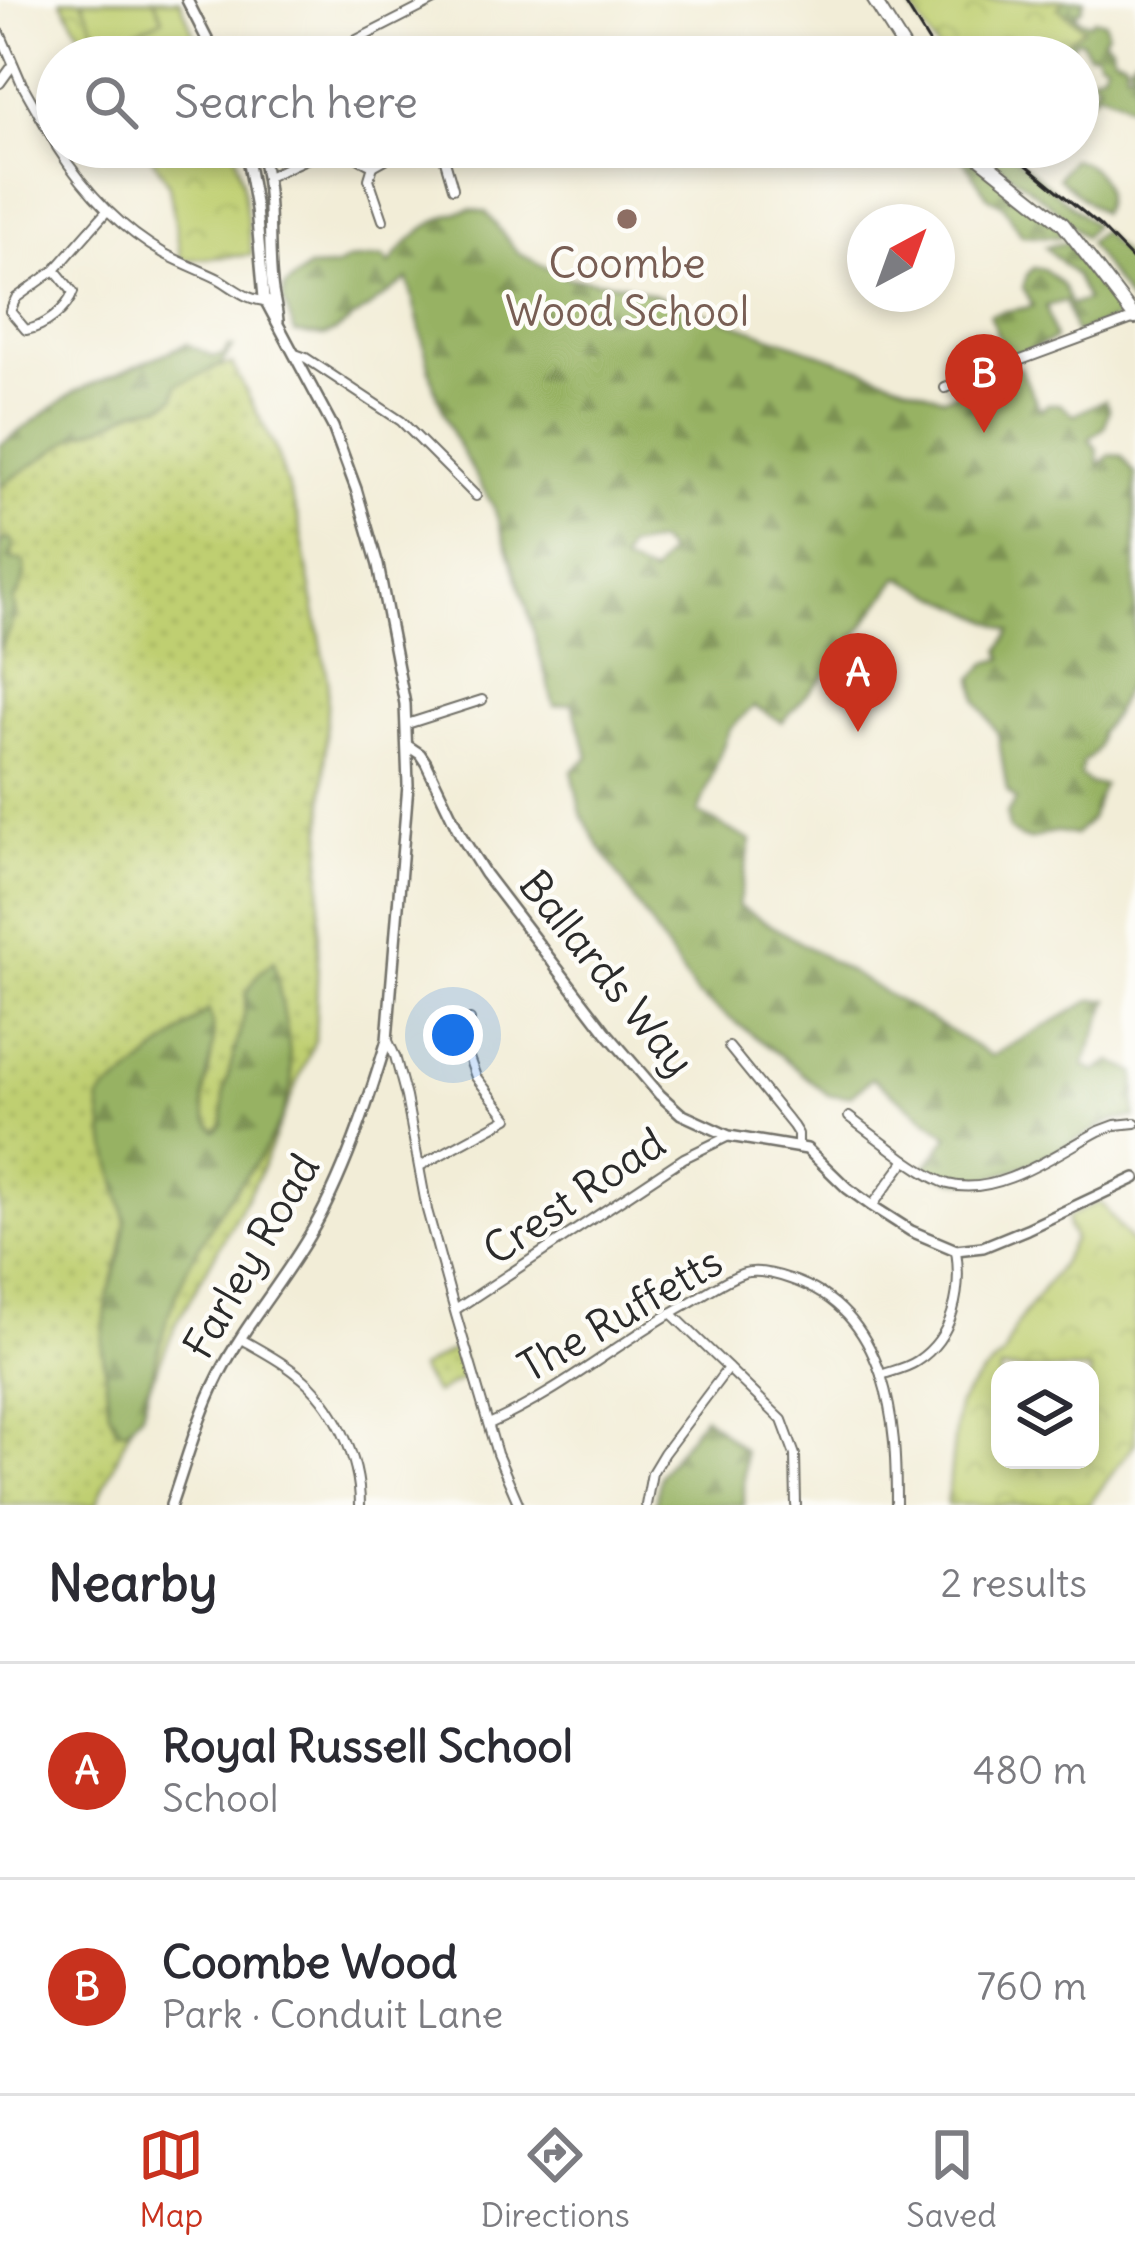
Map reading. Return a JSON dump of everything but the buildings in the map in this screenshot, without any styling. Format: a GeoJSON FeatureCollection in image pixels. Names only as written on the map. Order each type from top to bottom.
{"type":"FeatureCollection","features":[{"type":"Feature","properties":{"kind":"main road"},"geometry":{"type":"LineString","coordinates":[[874,0],[897,36]]}},
{"type":"Feature","properties":{"kind":"main road"},"geometry":{"type":"LineString","coordinates":[[993,168],[1064,224],[1135,318]]}},
{"type":"Feature","properties":{"kind":"street"},"geometry":{"type":"LineString","coordinates":[[187,0],[205,36]]}},
{"type":"Feature","properties":{"kind":"street"},"geometry":{"type":"LineString","coordinates":[[364,36],[435,0]]}},
{"type":"Feature","properties":{"kind":"street"},"geometry":{"type":"LineString","coordinates":[[0,33],[36,107]]}},
{"type":"Feature","properties":{"kind":"street"},"geometry":{"type":"LineString","coordinates":[[0,83],[14,65]]}},
{"type":"Feature","properties":{"kind":"street"},"geometry":{"type":"LineString","coordinates":[[71,168],[107,211],[163,253],[248,298],[270,301]]}},
{"type":"Feature","properties":{"kind":"street"},"geometry":{"type":"LineString","coordinates":[[249,168],[262,285],[270,301]]}},
{"type":"Feature","properties":{"kind":"street"},"geometry":{"type":"LineString","coordinates":[[265,168],[270,301]]}},
{"type":"Feature","properties":{"kind":"street"},"geometry":{"type":"LineString","coordinates":[[267,177],[291,168]]}},
{"type":"Feature","properties":{"kind":"street"},"geometry":{"type":"LineString","coordinates":[[373,168],[370,179],[383,220]]}},
{"type":"Feature","properties":{"kind":"street"},"geometry":{"type":"LineString","coordinates":[[447,168],[453,188]]}},
{"type":"Feature","properties":{"kind":"street"},"geometry":{"type":"LineString","coordinates":[[55,270],[73,292],[70,303],[38,328],[26,330],[10,310],[16,298],[55,270],[107,211]]}},
{"type":"Feature","properties":{"kind":"street","name":"Farley Road"},"geometry":{"type":"LineString","coordinates":[[171,1505],[220,1373],[310,1235],[349,1152],[387,1040],[404,854],[407,724],[392,623],[356,490],[333,427],[270,301]]}},
{"type":"Feature","properties":{"kind":"street"},"geometry":{"type":"LineString","coordinates":[[945,388],[1135,318]]}},
{"type":"Feature","properties":{"kind":"street"},"geometry":{"type":"LineString","coordinates":[[295,354],[400,421],[476,496]]}},
{"type":"Feature","properties":{"kind":"street"},"geometry":{"type":"LineString","coordinates":[[407,724],[482,700]]}},
{"type":"Feature","properties":{"kind":"street","name":"Ballards Way"},"geometry":{"type":"LineString","coordinates":[[408,746],[426,763],[485,874],[660,1095],[681,1114],[729,1136],[798,1146]]}},
{"type":"Feature","properties":{"kind":"street"},"geometry":{"type":"LineString","coordinates":[[420,1166],[508,1118],[476,1077],[467,1052],[470,1020]]}},
{"type":"Feature","properties":{"kind":"street"},"geometry":{"type":"LineString","coordinates":[[387,1040],[403,1086],[427,1210],[455,1310],[496,1454],[519,1505]]}},
{"type":"Feature","properties":{"kind":"street"},"geometry":{"type":"LineString","coordinates":[[729,1047],[793,1126],[798,1146],[872,1206],[911,1231],[956,1250],[983,1247],[1135,1178]]}},
{"type":"Feature","properties":{"kind":"street"},"geometry":{"type":"LineString","coordinates":[[379,1067],[391,1071],[403,1086]]}},
{"type":"Feature","properties":{"kind":"street"},"geometry":{"type":"LineString","coordinates":[[848,1117],[923,1172],[949,1184],[978,1186],[1001,1182],[1099,1131],[1135,1123]]}},
{"type":"Feature","properties":{"kind":"street"},"geometry":{"type":"LineString","coordinates":[[701,1125],[704,1147]]}},
{"type":"Feature","properties":{"kind":"street","name":"Crest Road"},"geometry":{"type":"LineString","coordinates":[[455,1310],[704,1147],[729,1136]]}},
{"type":"Feature","properties":{"kind":"street"},"geometry":{"type":"LineString","coordinates":[[872,1206],[906,1160]]}},
{"type":"Feature","properties":{"kind":"street"},"geometry":{"type":"LineString","coordinates":[[881,1375],[917,1362],[951,1320],[957,1296],[956,1250]]}},
{"type":"Feature","properties":{"kind":"street","name":"The Ruffetts"},"geometry":{"type":"LineString","coordinates":[[488,1424],[745,1273],[777,1275],[818,1289],[831,1299],[873,1350],[891,1405],[896,1505]]}},
{"type":"Feature","properties":{"kind":"street"},"geometry":{"type":"LineString","coordinates":[[671,1313],[788,1430],[795,1454],[796,1505]]}},
{"type":"Feature","properties":{"kind":"street"},"geometry":{"type":"LineString","coordinates":[[241,1339],[301,1376],[318,1396],[346,1442],[360,1480],[360,1505]]}},
{"type":"Feature","properties":{"kind":"street"},"geometry":{"type":"LineString","coordinates":[[646,1505],[649,1482],[664,1453],[728,1368]]}},
{"type":"Feature","properties":{"kind":"green space"},"geometry":{"type":"Polygon","coordinates":[[[61,0],[180,0],[195,36],[82,36],[61,0]]]}},
{"type":"Feature","properties":{"kind":"green space"},"geometry":{"type":"Polygon","coordinates":[[[82,0],[154,0],[163,19],[125,36],[98,36],[82,0]]]}},
{"type":"Feature","properties":{"kind":"green space"},"geometry":{"type":"Polygon","coordinates":[[[907,0],[1063,0],[1058,8],[1084,28],[1074,36],[929,36],[907,0]]]}},
{"type":"Feature","properties":{"kind":"green space"},"geometry":{"type":"Polygon","coordinates":[[[1054,0],[1084,0],[1075,14],[1090,23],[1094,19],[1105,22],[1103,39],[1112,46],[1113,55],[1125,60],[1126,71],[1132,70],[1129,63],[1135,56],[1135,102],[1129,106],[1099,91],[1099,73],[1106,62],[1099,60],[1099,36],[1026,36],[1054,0]]]}},
{"type":"Feature","properties":{"kind":"green space"},"geometry":{"type":"Polygon","coordinates":[[[159,168],[239,168],[252,255],[181,260],[169,185],[159,168]]]}},
{"type":"Feature","properties":{"kind":"green space"},"geometry":{"type":"Polygon","coordinates":[[[969,168],[985,168],[1066,234],[1022,235],[1003,205],[988,197],[969,168]]]}},
{"type":"Feature","properties":{"kind":"green space"},"geometry":{"type":"Polygon","coordinates":[[[1003,168],[1028,168],[1094,225],[1084,237],[1003,168]]]}},
{"type":"Feature","properties":{"kind":"green space"},"geometry":{"type":"Polygon","coordinates":[[[1065,168],[1091,168],[1105,195],[1101,213],[1058,178],[1065,168]]]}},
{"type":"Feature","properties":{"kind":"green space"},"geometry":{"type":"Polygon","coordinates":[[[471,209],[486,212],[518,253],[567,278],[624,284],[944,398],[1020,368],[1040,410],[1060,404],[1074,415],[1105,400],[1109,409],[1105,427],[1089,439],[1097,449],[1099,465],[1110,455],[1122,456],[1135,474],[1135,667],[1113,716],[1099,733],[1096,750],[1083,762],[1080,775],[1090,784],[1103,785],[1090,820],[1075,835],[1057,832],[1028,839],[1009,830],[1007,814],[1016,800],[1007,791],[998,734],[977,700],[973,678],[987,663],[1003,659],[1000,650],[1011,631],[899,577],[840,658],[782,722],[754,706],[729,730],[698,813],[751,841],[738,906],[992,1056],[1092,1000],[1109,1000],[1084,1065],[1095,1072],[1112,1061],[1135,1073],[1135,1118],[1115,1120],[1012,1171],[970,1181],[949,1179],[925,1168],[949,1136],[872,1078],[850,1096],[828,1095],[696,994],[581,813],[572,771],[589,757],[572,703],[554,706],[494,508],[454,438],[434,387],[408,279],[324,336],[295,333],[283,299],[284,288],[308,268],[384,257],[389,265],[424,228],[471,209]],[[658,542],[627,547],[622,562],[652,575],[668,552],[658,542]]]}},
{"type":"Feature","properties":{"kind":"green space"},"geometry":{"type":"Polygon","coordinates":[[[1101,231],[1135,267],[1135,310],[1088,243],[1101,231]]]}},
{"type":"Feature","properties":{"kind":"green space"},"geometry":{"type":"Polygon","coordinates":[[[1070,242],[1124,316],[1075,333],[1065,301],[1046,306],[1055,339],[1007,358],[990,315],[1033,306],[1023,288],[1033,268],[1044,269],[1063,286],[1071,305],[1087,300],[1075,275],[1045,247],[1070,242]]]}},
{"type":"Feature","properties":{"kind":"green space"},"geometry":{"type":"Polygon","coordinates":[[[187,344],[214,357],[232,347],[220,366],[177,385],[175,397],[163,405],[135,410],[78,435],[0,486],[0,445],[76,391],[187,344]]]}},
{"type":"Feature","properties":{"kind":"green space"},"geometry":{"type":"Polygon","coordinates":[[[232,364],[275,448],[298,518],[328,680],[315,1040],[258,1177],[178,1321],[96,1505],[0,1505],[0,486],[115,410],[217,366],[232,364]]]}},
{"type":"Feature","properties":{"kind":"green space"},"geometry":{"type":"Polygon","coordinates":[[[6,539],[14,546],[13,560],[21,560],[25,569],[13,600],[16,613],[0,650],[0,542],[6,539]]]}},
{"type":"Feature","properties":{"kind":"green space"},"geometry":{"type":"Polygon","coordinates":[[[274,961],[292,1081],[282,1118],[188,1266],[167,1318],[142,1413],[126,1430],[117,1430],[109,1411],[102,1343],[108,1294],[126,1222],[99,1099],[208,1010],[213,1043],[204,1107],[216,1131],[223,1124],[224,1091],[246,994],[259,973],[274,961]]]}},
{"type":"Feature","properties":{"kind":"green space"},"geometry":{"type":"Polygon","coordinates":[[[1100,1202],[1135,1247],[1135,1443],[1089,1505],[947,1505],[958,1404],[991,1366],[991,1469],[1099,1469],[1099,1361],[997,1361],[1016,1325],[1059,1267],[1074,1238],[1068,1217],[1100,1202]]]}},
{"type":"Feature","properties":{"kind":"green space"},"geometry":{"type":"Polygon","coordinates":[[[457,1347],[466,1376],[435,1394],[419,1369],[457,1347]]]}},
{"type":"Feature","properties":{"kind":"green space"},"geometry":{"type":"Polygon","coordinates":[[[704,1416],[744,1451],[744,1505],[655,1505],[660,1474],[704,1416]]]}},
{"type":"Feature","properties":{"kind":"tram line"},"geometry":{"type":"LineString","coordinates":[[903,0],[925,36]]}},
{"type":"Feature","properties":{"kind":"tram line"},"geometry":{"type":"LineString","coordinates":[[1030,168],[1135,262]]}},
{"type":"Feature","properties":{"kind":"place","name":"Coombe Wood School"},"geometry":{"type":"Point","coordinates":[627,219]}},
{"type":"Feature","properties":{"kind":"place","name":"Coombe Wood"},"geometry":{"type":"Point","coordinates":[984,433]}},
{"type":"Feature","properties":{"kind":"place","name":"Royal Russell School"},"geometry":{"type":"Point","coordinates":[858,732]}}]}
